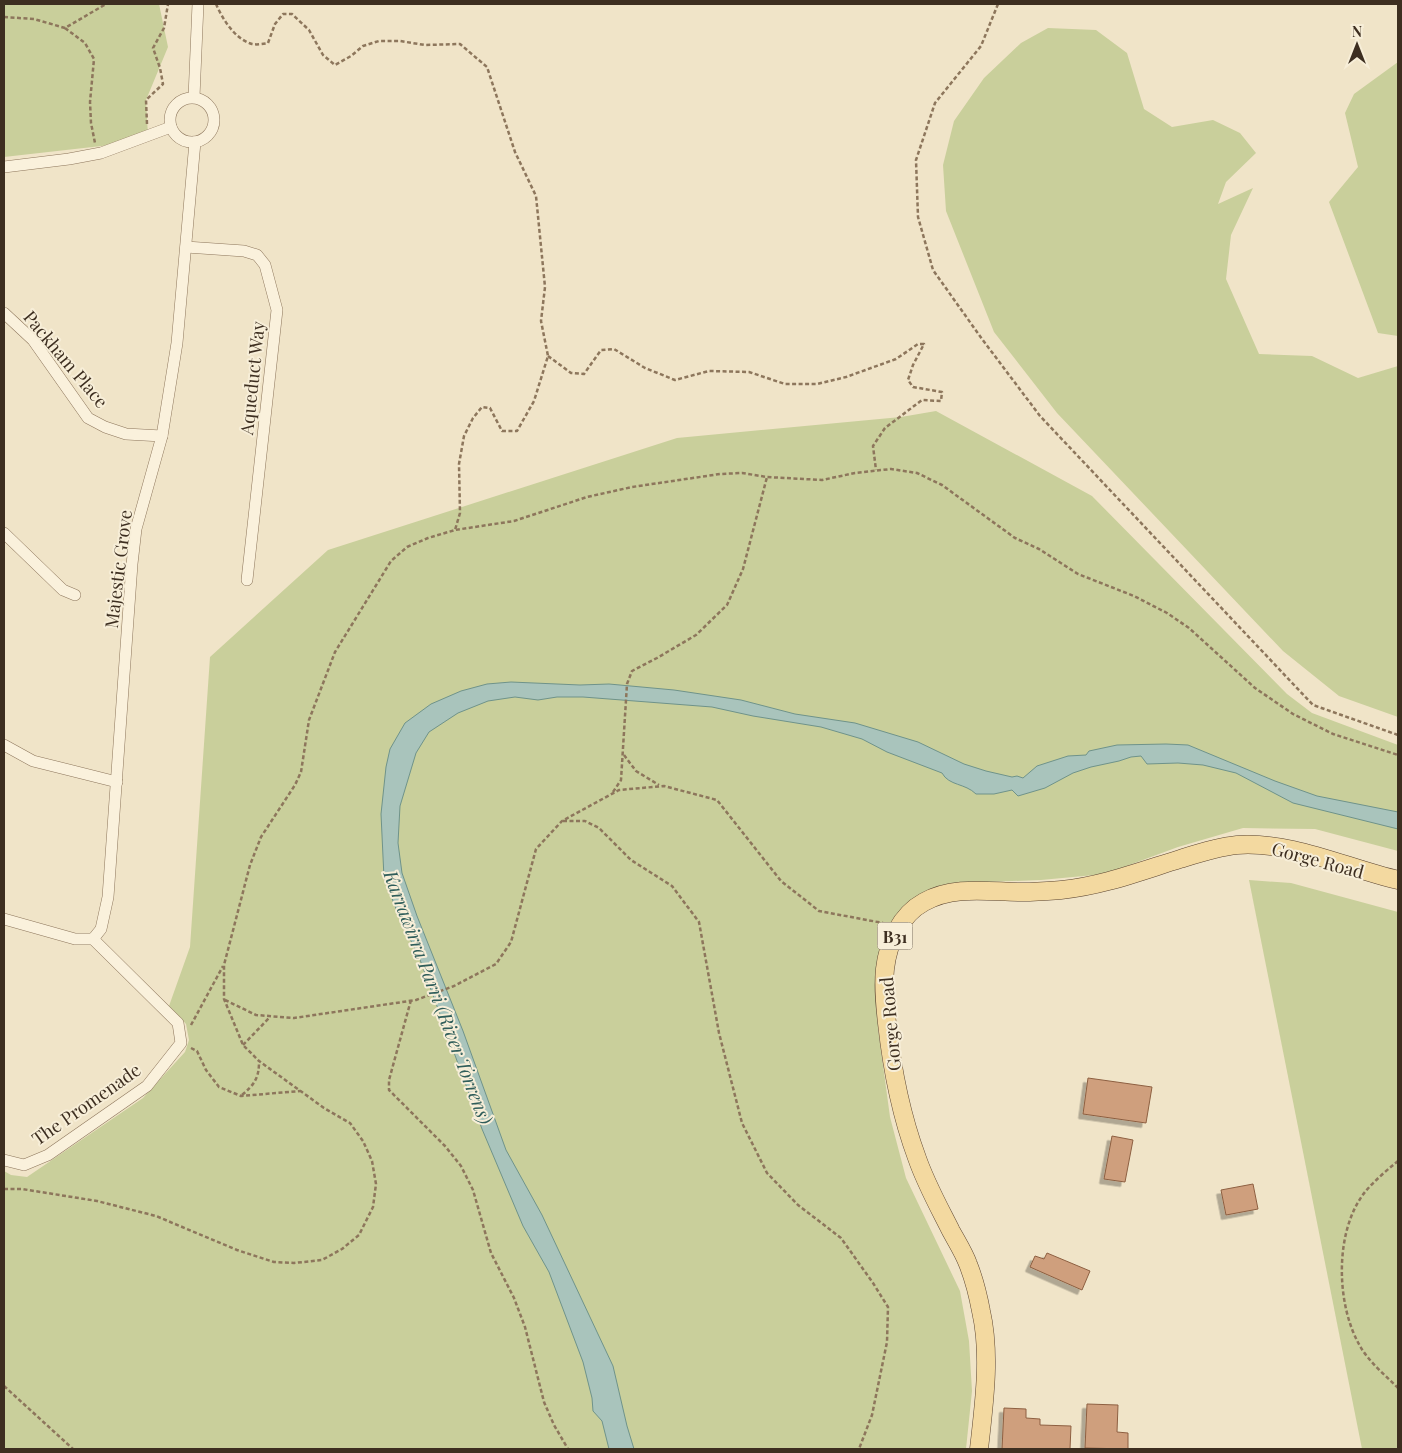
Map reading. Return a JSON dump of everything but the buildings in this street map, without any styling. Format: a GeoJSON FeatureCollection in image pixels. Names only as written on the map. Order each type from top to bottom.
{"type":"FeatureCollection","features":[{"type":"Feature","properties":{"kind":"main road","name":"Gorge Road"},"geometry":{"type":"LineString","coordinates":[[979,1449],[986,1374],[982,1314],[967,1262],[916,1158],[895,1080],[889,1042],[885,999],[885,969],[891,943],[908,913],[935,896],[965,890],[1025,892],[1074,889],[1114,880],[1211,850],[1240,845],[1263,845],[1297,851],[1398,880]]}},
{"type":"Feature","properties":{"kind":"street"},"geometry":{"type":"LineString","coordinates":[[194,97],[198,4]]}},
{"type":"Feature","properties":{"kind":"street"},"geometry":{"type":"LineString","coordinates":[[194,97],[208,104],[215,120],[208,136],[195,142],[176,136],[171,127],[170,120],[176,104],[194,97]]}},
{"type":"Feature","properties":{"kind":"street"},"geometry":{"type":"LineString","coordinates":[[4,167],[98,154],[171,127]]}},
{"type":"Feature","properties":{"kind":"street","name":"Majestic Grove"},"geometry":{"type":"LineString","coordinates":[[93,940],[101,929],[108,897],[136,528],[162,436],[176,343],[195,142]]}},
{"type":"Feature","properties":{"kind":"street","name":"Aqueduct Way"},"geometry":{"type":"LineString","coordinates":[[186,247],[244,251],[257,255],[265,264],[277,310],[247,580]]}},
{"type":"Feature","properties":{"kind":"street","name":"Packham Place"},"geometry":{"type":"LineString","coordinates":[[4,313],[33,340],[88,418],[105,427],[126,434],[162,436]]}},
{"type":"Feature","properties":{"kind":"street"},"geometry":{"type":"LineString","coordinates":[[4,534],[63,590],[75,595]]}},
{"type":"Feature","properties":{"kind":"street"},"geometry":{"type":"LineString","coordinates":[[4,745],[33,761],[117,782]]}},
{"type":"Feature","properties":{"kind":"street"},"geometry":{"type":"LineString","coordinates":[[4,919],[75,940],[93,940],[178,1023],[181,1043]]}},
{"type":"Feature","properties":{"kind":"street","name":"The Promenade"},"geometry":{"type":"LineString","coordinates":[[4,1160],[24,1165],[48,1155],[148,1086],[181,1043]]}},
{"type":"Feature","properties":{"kind":"path"},"geometry":{"type":"LineString","coordinates":[[65,28],[106,4]]}},
{"type":"Feature","properties":{"kind":"path"},"geometry":{"type":"LineString","coordinates":[[148,136],[146,100],[163,84],[153,48],[164,28],[168,4]]}},
{"type":"Feature","properties":{"kind":"path"},"geometry":{"type":"LineString","coordinates":[[216,4],[221,15],[239,38],[254,44],[268,43],[275,24],[283,14],[292,14],[309,30],[322,55],[335,65],[351,56],[363,46],[386,41],[425,45],[460,44],[487,67],[516,152],[536,196],[545,287],[541,321],[548,356],[534,400],[517,431],[502,431],[490,408],[482,407],[473,418],[464,436],[459,464],[460,513],[455,530]]}},
{"type":"Feature","properties":{"kind":"path"},"geometry":{"type":"LineString","coordinates":[[998,4],[981,46],[935,103],[916,160],[918,216],[933,270],[1040,416],[1313,705],[1398,735]]}},
{"type":"Feature","properties":{"kind":"path"},"geometry":{"type":"LineString","coordinates":[[4,17],[34,19],[65,28],[85,43],[94,59],[90,102],[91,123],[98,154]]}},
{"type":"Feature","properties":{"kind":"path"},"geometry":{"type":"LineString","coordinates":[[548,356],[571,373],[584,374],[601,350],[614,349],[646,368],[675,380],[708,371],[749,372],[785,384],[817,384],[846,377],[896,359],[918,344],[924,344],[913,365],[908,380],[913,387],[942,392],[941,401],[922,400],[886,428],[873,446],[876,470]]}},
{"type":"Feature","properties":{"kind":"path"},"geometry":{"type":"LineString","coordinates":[[301,1091],[241,1096],[219,1087],[206,1070],[197,1051],[181,1043],[224,965],[250,865],[261,837],[295,785],[301,772],[309,720],[335,652],[391,560],[407,547],[428,538],[455,530],[514,520],[587,497],[632,487],[720,474],[742,473],[767,477],[822,480],[876,470],[891,469],[916,472],[942,485],[1015,538],[1039,549],[1078,574],[1134,596],[1167,613],[1189,628],[1255,688],[1293,714],[1332,734],[1398,755]]}},
{"type":"Feature","properties":{"kind":"path"},"geometry":{"type":"LineString","coordinates":[[613,792],[621,780],[627,684],[632,671],[696,635],[727,605],[743,569],[767,477]]}},
{"type":"Feature","properties":{"kind":"path"},"geometry":{"type":"LineString","coordinates":[[623,754],[636,772],[660,786]]}},
{"type":"Feature","properties":{"kind":"path"},"geometry":{"type":"LineString","coordinates":[[224,999],[256,1015],[294,1018],[416,1000],[454,986],[496,964],[511,942],[536,849],[562,821],[619,790],[664,786],[717,800],[782,880],[819,911],[899,926]]}},
{"type":"Feature","properties":{"kind":"path"},"geometry":{"type":"LineString","coordinates":[[562,821],[585,821],[599,828],[631,860],[672,886],[699,922],[719,1032],[742,1123],[767,1173],[798,1205],[841,1238],[888,1307],[887,1342],[872,1415],[859,1449]]}},
{"type":"Feature","properties":{"kind":"path"},"geometry":{"type":"LineString","coordinates":[[4,1189],[22,1189],[97,1201],[156,1216],[237,1250],[274,1262],[294,1263],[322,1260],[342,1249],[359,1235],[373,1207],[376,1184],[372,1161],[363,1141],[350,1123],[324,1108],[259,1061],[243,1045],[224,999],[224,965]]}},
{"type":"Feature","properties":{"kind":"path"},"geometry":{"type":"LineString","coordinates":[[411,1000],[389,1080],[389,1090],[445,1146],[461,1166],[473,1190],[491,1253],[514,1298],[525,1327],[544,1402],[554,1425],[568,1449]]}},
{"type":"Feature","properties":{"kind":"path"},"geometry":{"type":"LineString","coordinates":[[243,1045],[270,1016]]}},
{"type":"Feature","properties":{"kind":"path"},"geometry":{"type":"LineString","coordinates":[[241,1096],[254,1085],[259,1072],[259,1061]]}},
{"type":"Feature","properties":{"kind":"path"},"geometry":{"type":"LineString","coordinates":[[1398,1161],[1364,1192],[1353,1212],[1345,1235],[1341,1286],[1350,1328],[1361,1348],[1398,1388]]}},
{"type":"Feature","properties":{"kind":"path"},"geometry":{"type":"LineString","coordinates":[[4,1386],[72,1449]]}},
{"type":"Feature","properties":{"kind":"green space"},"geometry":{"type":"Polygon","coordinates":[[[4,4],[159,4],[168,47],[146,100],[148,136],[128,143],[4,157],[4,4]]]}},
{"type":"Feature","properties":{"kind":"green space"},"geometry":{"type":"Polygon","coordinates":[[[1048,28],[1096,30],[1127,53],[1144,109],[1172,127],[1213,120],[1240,133],[1256,153],[1226,182],[1218,204],[1253,188],[1231,235],[1226,279],[1259,354],[1312,356],[1358,378],[1398,366],[1398,717],[1339,696],[1283,651],[1057,413],[994,332],[946,211],[943,165],[954,121],[984,78],[1021,43],[1048,28]]]}},
{"type":"Feature","properties":{"kind":"green space"},"geometry":{"type":"Polygon","coordinates":[[[1398,62],[1398,336],[1378,333],[1329,202],[1358,167],[1345,113],[1354,94],[1398,62]]]}},
{"type":"Feature","properties":{"kind":"green space"},"geometry":{"type":"Polygon","coordinates":[[[936,411],[1092,496],[1287,694],[1312,713],[1398,745],[1398,851],[1315,829],[1243,828],[1178,847],[1105,874],[1041,880],[946,885],[912,904],[878,967],[878,1028],[890,1117],[906,1178],[960,1291],[969,1341],[972,1391],[966,1449],[4,1449],[4,1171],[11,1175],[27,1177],[143,1098],[185,1052],[189,1040],[186,1024],[169,1006],[190,947],[210,657],[328,550],[677,438],[901,417],[936,411]]]}},
{"type":"Feature","properties":{"kind":"green space"},"geometry":{"type":"Polygon","coordinates":[[[1249,880],[1291,883],[1398,912],[1398,1449],[1362,1449],[1249,880]]]}},
{"type":"Feature","properties":{"kind":"water","name":"Karrawirra Parri (River Torrens)"},"geometry":{"type":"Polygon","coordinates":[[[511,682],[580,685],[609,684],[674,690],[741,700],[795,714],[855,723],[918,742],[964,764],[1012,777],[1023,778],[1037,766],[1068,756],[1086,755],[1089,751],[1117,745],[1188,745],[1317,796],[1398,812],[1398,829],[1293,803],[1236,773],[1203,765],[1178,763],[1147,764],[1141,756],[1091,767],[1073,773],[1045,788],[1018,796],[1012,790],[994,794],[976,794],[972,790],[949,780],[942,773],[887,752],[862,739],[821,727],[712,707],[583,697],[557,697],[538,700],[515,697],[488,701],[458,713],[429,732],[416,753],[400,806],[398,843],[402,873],[463,1031],[506,1150],[542,1215],[613,1366],[634,1449],[609,1449],[602,1421],[593,1411],[592,1398],[583,1362],[549,1272],[523,1226],[482,1129],[419,957],[400,919],[384,878],[381,814],[386,767],[390,749],[405,723],[431,704],[461,691],[487,684],[511,682]]]}}]}
